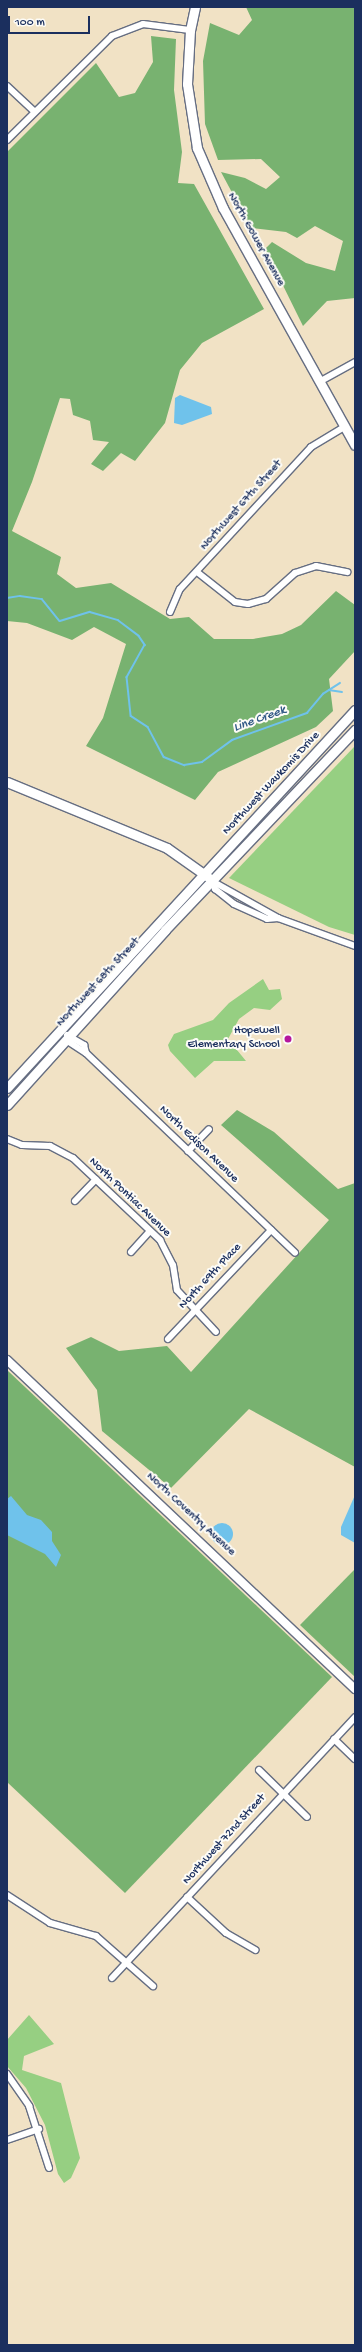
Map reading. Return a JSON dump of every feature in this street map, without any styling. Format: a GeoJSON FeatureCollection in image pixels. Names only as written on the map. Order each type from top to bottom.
{"type":"FeatureCollection","features":[{"type":"Feature","properties":{"kind":"main road","name":"North Gower Avenue"},"geometry":{"type":"LineString","coordinates":[[196,7],[190,30],[188,104],[197,148],[223,208],[321,381],[344,427],[355,445]]}},
{"type":"Feature","properties":{"kind":"main road","name":"Northwest Waukomis Drive"},"geometry":{"type":"LineString","coordinates":[[204,874],[355,710]]}},
{"type":"Feature","properties":{"kind":"main road","name":"Northwest Waukomis Drive"},"geometry":{"type":"LineString","coordinates":[[212,881],[355,730]]}},
{"type":"Feature","properties":{"kind":"main road"},"geometry":{"type":"LineString","coordinates":[[7,782],[168,848],[212,881]]}},
{"type":"Feature","properties":{"kind":"main road","name":"Northwest 68th Street"},"geometry":{"type":"LineString","coordinates":[[7,1088],[59,1029],[204,874]]}},
{"type":"Feature","properties":{"kind":"main road","name":"Northwest 68th Street"},"geometry":{"type":"LineString","coordinates":[[7,1104],[67,1035],[212,881]]}},
{"type":"Feature","properties":{"kind":"main road"},"geometry":{"type":"LineString","coordinates":[[158,922],[165,930]]}},
{"type":"Feature","properties":{"kind":"street"},"geometry":{"type":"LineString","coordinates":[[7,140],[102,43],[119,32],[155,24],[190,30]]}},
{"type":"Feature","properties":{"kind":"street"},"geometry":{"type":"LineString","coordinates":[[7,86],[34,111]]}},
{"type":"Feature","properties":{"kind":"street"},"geometry":{"type":"LineString","coordinates":[[321,381],[355,362]]}},
{"type":"Feature","properties":{"kind":"street","name":"Northwest 67th Street"},"geometry":{"type":"LineString","coordinates":[[170,612],[176,595],[311,447],[344,427]]}},
{"type":"Feature","properties":{"kind":"street"},"geometry":{"type":"LineString","coordinates":[[197,572],[234,602],[248,604],[266,599],[295,574],[316,566],[347,572]]}},
{"type":"Feature","properties":{"kind":"street"},"geometry":{"type":"LineString","coordinates":[[212,881],[215,889],[234,904],[267,919],[278,918]]}},
{"type":"Feature","properties":{"kind":"street"},"geometry":{"type":"LineString","coordinates":[[212,881],[278,918],[355,946]]}},
{"type":"Feature","properties":{"kind":"street","name":"North Edison Avenue"},"geometry":{"type":"LineString","coordinates":[[59,1029],[67,1035],[69,1042],[86,1053],[295,1253]]}},
{"type":"Feature","properties":{"kind":"street"},"geometry":{"type":"LineString","coordinates":[[188,1151],[209,1129]]}},
{"type":"Feature","properties":{"kind":"street","name":"North Pontiac Avenue"},"geometry":{"type":"LineString","coordinates":[[7,1139],[61,1150],[96,1179],[150,1231],[167,1251],[177,1290],[194,1311],[216,1332]]}},
{"type":"Feature","properties":{"kind":"street"},"geometry":{"type":"LineString","coordinates":[[75,1201],[96,1179]]}},
{"type":"Feature","properties":{"kind":"street","name":"North 69th Place"},"geometry":{"type":"LineString","coordinates":[[168,1339],[271,1230]]}},
{"type":"Feature","properties":{"kind":"street"},"geometry":{"type":"LineString","coordinates":[[131,1252],[150,1231]]}},
{"type":"Feature","properties":{"kind":"street","name":"North Coventry Avenue"},"geometry":{"type":"LineString","coordinates":[[7,1360],[355,1689]]}},
{"type":"Feature","properties":{"kind":"street","name":"Northwest 72nd Street"},"geometry":{"type":"LineString","coordinates":[[112,1978],[355,1717]]}},
{"type":"Feature","properties":{"kind":"street"},"geometry":{"type":"LineString","coordinates":[[334,1739],[355,1759]]}},
{"type":"Feature","properties":{"kind":"street"},"geometry":{"type":"LineString","coordinates":[[259,1770],[307,1817]]}},
{"type":"Feature","properties":{"kind":"street"},"geometry":{"type":"LineString","coordinates":[[7,1895],[50,1923],[96,1936],[127,1962],[152,1986]]}},
{"type":"Feature","properties":{"kind":"street"},"geometry":{"type":"LineString","coordinates":[[188,1897],[226,1933],[256,1950]]}},
{"type":"Feature","properties":{"kind":"street"},"geometry":{"type":"LineString","coordinates":[[7,2074],[29,2106],[39,2129],[49,2168]]}},
{"type":"Feature","properties":{"kind":"street"},"geometry":{"type":"LineString","coordinates":[[7,2140],[39,2129]]}},
{"type":"Feature","properties":{"kind":"green space"},"geometry":{"type":"Polygon","coordinates":[[[246,7],[355,7],[355,298],[327,301],[303,326],[265,249],[272,242],[306,263],[335,271],[343,241],[315,226],[297,238],[286,232],[251,228],[221,172],[245,178],[266,189],[280,177],[261,159],[218,160],[205,124],[203,61],[210,23],[239,35],[252,20],[246,7]]]}},
{"type":"Feature","properties":{"kind":"green space"},"geometry":{"type":"Polygon","coordinates":[[[151,36],[176,39],[174,90],[182,152],[178,183],[194,184],[264,309],[202,343],[180,370],[165,423],[135,461],[121,453],[103,471],[91,464],[109,442],[93,440],[90,421],[73,415],[70,399],[60,398],[32,482],[12,531],[61,557],[57,574],[76,588],[111,583],[170,619],[189,617],[214,639],[253,639],[282,634],[301,625],[336,591],[355,605],[355,651],[329,679],[333,711],[316,727],[218,772],[195,800],[86,746],[103,718],[126,644],[94,627],[72,640],[27,623],[7,621],[7,152],[96,63],[119,97],[135,93],[153,62],[151,36]]]}},
{"type":"Feature","properties":{"kind":"green space"},"geometry":{"type":"Polygon","coordinates":[[[355,746],[355,935],[329,927],[229,878],[355,746]]]}},
{"type":"Feature","properties":{"kind":"green space"},"geometry":{"type":"Polygon","coordinates":[[[263,979],[269,990],[280,989],[282,999],[270,1010],[254,1008],[239,1019],[228,1039],[246,1061],[214,1061],[195,1078],[170,1051],[168,1045],[174,1034],[213,1020],[229,1003],[263,979]]]}},
{"type":"Feature","properties":{"kind":"green space"},"geometry":{"type":"Polygon","coordinates":[[[237,1110],[274,1132],[338,1189],[355,1183],[355,1467],[249,1409],[171,1488],[102,1431],[97,1390],[66,1348],[91,1337],[119,1351],[167,1346],[191,1372],[329,1220],[221,1125],[237,1110]]]}},
{"type":"Feature","properties":{"kind":"green space"},"geometry":{"type":"Polygon","coordinates":[[[7,1370],[332,1677],[125,1893],[7,1782],[7,1370]]]}},
{"type":"Feature","properties":{"kind":"green space"},"geometry":{"type":"Polygon","coordinates":[[[355,1569],[355,1677],[300,1625],[355,1569]]]}},
{"type":"Feature","properties":{"kind":"green space"},"geometry":{"type":"Polygon","coordinates":[[[29,2015],[54,2044],[24,2056],[22,2070],[61,2083],[80,2158],[71,2178],[64,2183],[58,2174],[45,2125],[26,2088],[7,2066],[7,2040],[29,2015]]]}},
{"type":"Feature","properties":{"kind":"water"},"geometry":{"type":"Polygon","coordinates":[[[180,395],[211,407],[212,414],[182,425],[174,423],[175,398],[180,395]]]}},
{"type":"Feature","properties":{"kind":"water"},"geometry":{"type":"Polygon","coordinates":[[[355,1495],[355,1543],[341,1535],[341,1527],[355,1495]]]}},
{"type":"Feature","properties":{"kind":"water"},"geometry":{"type":"Polygon","coordinates":[[[11,1496],[27,1515],[41,1520],[52,1532],[52,1541],[61,1555],[56,1567],[45,1554],[7,1535],[7,1499],[11,1496]]]}},
{"type":"Feature","properties":{"kind":"water"},"geometry":{"type":"Polygon","coordinates":[[[222,1523],[230,1526],[233,1534],[230,1542],[222,1545],[214,1542],[211,1534],[214,1526],[222,1523]]]}},
{"type":"Feature","properties":{"kind":"waterway","name":"Line Creek"},"geometry":{"type":"LineString","coordinates":[[7,598],[20,596],[42,599],[60,621],[90,612],[118,620],[139,636],[145,645],[127,677],[131,716],[148,727],[164,757],[184,765],[202,762],[232,740],[307,713],[323,694],[340,683]]}},
{"type":"Feature","properties":{"kind":"waterway","name":"Line Creek"},"geometry":{"type":"LineString","coordinates":[[329,690],[342,692]]}},
{"type":"Feature","properties":{"kind":"place","name":"Hopewell Elementary School"},"geometry":{"type":"Point","coordinates":[288,1039]}}]}
